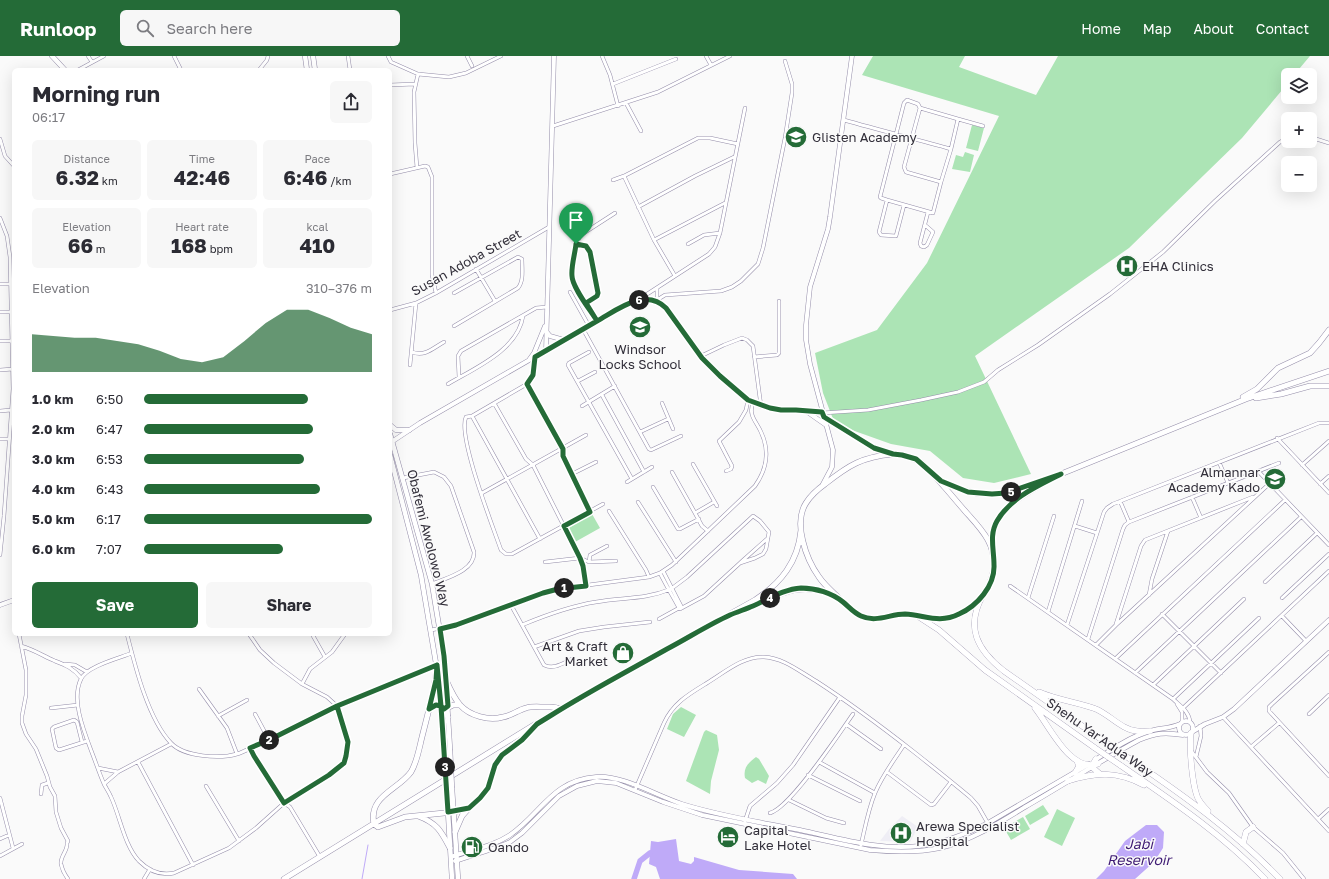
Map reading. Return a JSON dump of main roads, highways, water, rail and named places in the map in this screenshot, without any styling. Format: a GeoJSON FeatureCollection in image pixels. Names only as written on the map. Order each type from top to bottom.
{"type":"FeatureCollection","features":[{"type":"Feature","properties":{"kind":"highway","name":"Shehu Yar'Adua Way"},"geometry":{"type":"LineString","coordinates":[[983,595],[978,603],[974,616],[974,629],[979,645],[995,665],[1182,795],[1243,844],[1280,879]]}},
{"type":"Feature","properties":{"kind":"highway","name":"Shehu Yar'Adua Way"},"geometry":{"type":"LineString","coordinates":[[919,616],[939,630],[985,670],[1213,831],[1265,879]]}},
{"type":"Feature","properties":{"kind":"highway"},"geometry":{"type":"LineString","coordinates":[[1027,687],[1053,698],[1096,709],[1128,729],[1136,731],[1150,731]]}},
{"type":"Feature","properties":{"kind":"highway"},"geometry":{"type":"LineString","coordinates":[[1028,701],[1039,713],[1062,747],[1077,761],[1079,766],[1074,773]]}},
{"type":"Feature","properties":{"kind":"highway"},"geometry":{"type":"LineString","coordinates":[[1192,733],[1191,750],[1194,785],[1198,798],[1204,807],[1223,827]]}},
{"type":"Feature","properties":{"kind":"highway"},"geometry":{"type":"LineString","coordinates":[[1077,761],[1093,764],[1096,771],[1100,774]]}},
{"type":"Feature","properties":{"kind":"highway"},"geometry":{"type":"LineString","coordinates":[[1068,781],[1100,774],[1117,775],[1130,778],[1164,795]]}},
{"type":"Feature","properties":{"kind":"highway"},"geometry":{"type":"LineString","coordinates":[[1243,844],[1246,832],[1253,827]]}},
{"type":"Feature","properties":{"kind":"main road"},"geometry":{"type":"LineString","coordinates":[[52,56],[63,68]]}},
{"type":"Feature","properties":{"kind":"main road"},"geometry":{"type":"LineString","coordinates":[[305,56],[307,68]]}},
{"type":"Feature","properties":{"kind":"main road"},"geometry":{"type":"LineString","coordinates":[[313,56],[316,68]]}},
{"type":"Feature","properties":{"kind":"main road"},"geometry":{"type":"LineString","coordinates":[[1222,408],[1253,392],[1278,368],[1310,353],[1329,330]]}},
{"type":"Feature","properties":{"kind":"main road"},"geometry":{"type":"LineString","coordinates":[[933,475],[941,481],[978,494],[1006,493],[1061,474],[1222,408],[1329,371]]}},
{"type":"Feature","properties":{"kind":"main road"},"geometry":{"type":"LineString","coordinates":[[1246,399],[1281,394],[1310,386],[1329,386]]}},
{"type":"Feature","properties":{"kind":"main road"},"geometry":{"type":"LineString","coordinates":[[392,427],[396,430],[409,430]]}},
{"type":"Feature","properties":{"kind":"main road","name":"Obafemi Awolowo Way"},"geometry":{"type":"LineString","coordinates":[[392,445],[403,478],[432,584],[440,629],[446,680],[443,708]]}},
{"type":"Feature","properties":{"kind":"main road"},"geometry":{"type":"LineString","coordinates":[[284,879],[492,750],[560,710],[730,616],[766,593],[780,580],[795,556],[800,540],[801,520],[804,506],[810,497],[822,486],[852,464],[869,458],[893,454],[916,459],[925,466],[980,528],[993,552]]}},
{"type":"Feature","properties":{"kind":"main road","name":"Obafemi Awolowo Way"},"geometry":{"type":"LineString","coordinates":[[392,463],[421,575],[437,665],[443,708],[447,795],[455,832],[453,856]]}},
{"type":"Feature","properties":{"kind":"main road"},"geometry":{"type":"LineString","coordinates":[[801,530],[806,551],[814,569],[825,584],[858,615],[867,618],[879,619],[901,614],[934,619],[953,617],[965,611],[983,595],[991,582],[994,567],[993,531],[1004,512],[1024,494],[1061,474]]}},
{"type":"Feature","properties":{"kind":"main road"},"geometry":{"type":"LineString","coordinates":[[730,616],[783,592],[796,589],[822,591],[843,602]]}},
{"type":"Feature","properties":{"kind":"main road"},"geometry":{"type":"LineString","coordinates":[[374,824],[374,812],[378,801],[386,793],[401,783],[414,766],[436,680],[437,665]]}},
{"type":"Feature","properties":{"kind":"main road"},"geometry":{"type":"LineString","coordinates":[[446,680],[460,706]]}},
{"type":"Feature","properties":{"kind":"main road"},"geometry":{"type":"LineString","coordinates":[[443,708],[456,704],[476,715],[490,718],[504,717],[526,708],[533,707],[554,707],[560,710]]}},
{"type":"Feature","properties":{"kind":"main road"},"geometry":{"type":"LineString","coordinates":[[429,709],[436,705],[443,708],[448,717]]}},
{"type":"Feature","properties":{"kind":"main road","name":"Obafemi Awolowo Way"},"geometry":{"type":"LineString","coordinates":[[448,717],[452,788],[450,848],[458,879]]}},
{"type":"Feature","properties":{"kind":"main road"},"geometry":{"type":"LineString","coordinates":[[455,832],[459,820],[488,788],[495,765],[502,755],[522,740],[537,724]]}},
{"type":"Feature","properties":{"kind":"main road"},"geometry":{"type":"LineString","coordinates":[[374,824],[378,827],[399,818],[451,812],[469,808]]}},
{"type":"Feature","properties":{"kind":"main road"},"geometry":{"type":"LineString","coordinates":[[415,815],[426,819],[437,827],[450,848]]}},
{"type":"Feature","properties":{"kind":"main road","name":"Obafemi Awolowo Way"},"geometry":{"type":"LineString","coordinates":[[452,879],[454,862]]}},
{"type":"Feature","properties":{"kind":"water","name":"Jabi Reservoir"},"geometry":{"type":"Polygon","coordinates":[[[1146,825],[1157,825],[1164,832],[1163,848],[1154,862],[1135,879],[1096,879],[1104,871],[1125,841],[1146,825]]]}},
{"type":"Feature","properties":{"kind":"water"},"geometry":{"type":"Polygon","coordinates":[[[676,839],[679,861],[691,864],[694,861],[694,857],[739,870],[793,874],[797,879],[660,879],[656,867],[649,864],[651,841],[658,842],[676,839]]]}},
{"type":"Feature","properties":{"kind":"waterway"},"geometry":{"type":"LineString","coordinates":[[362,879],[368,845]]}},
{"type":"Feature","properties":{"kind":"waterway"},"geometry":{"type":"LineString","coordinates":[[634,879],[640,861],[650,853]]}},
{"type":"Feature","properties":{"kind":"place","name":"Glisten Academy"},"geometry":{"type":"Point","coordinates":[796,137]}},
{"type":"Feature","properties":{"kind":"place","name":"EHA Clinics"},"geometry":{"type":"Point","coordinates":[1127,266]}},
{"type":"Feature","properties":{"kind":"place","name":"Windsor Locks School"},"geometry":{"type":"Point","coordinates":[640,327]}},
{"type":"Feature","properties":{"kind":"place","name":"Almannar Academy Kado"},"geometry":{"type":"Point","coordinates":[1275,479]}},
{"type":"Feature","properties":{"kind":"place","name":"Art & Craft Market"},"geometry":{"type":"Point","coordinates":[623,653]}},
{"type":"Feature","properties":{"kind":"place","name":"Arewa Specialist Hospital"},"geometry":{"type":"Point","coordinates":[901,833]}},
{"type":"Feature","properties":{"kind":"place","name":"Capital Lake Hotel"},"geometry":{"type":"Point","coordinates":[728,837]}},
{"type":"Feature","properties":{"kind":"place","name":"Oando"},"geometry":{"type":"Point","coordinates":[472,847]}}]}
